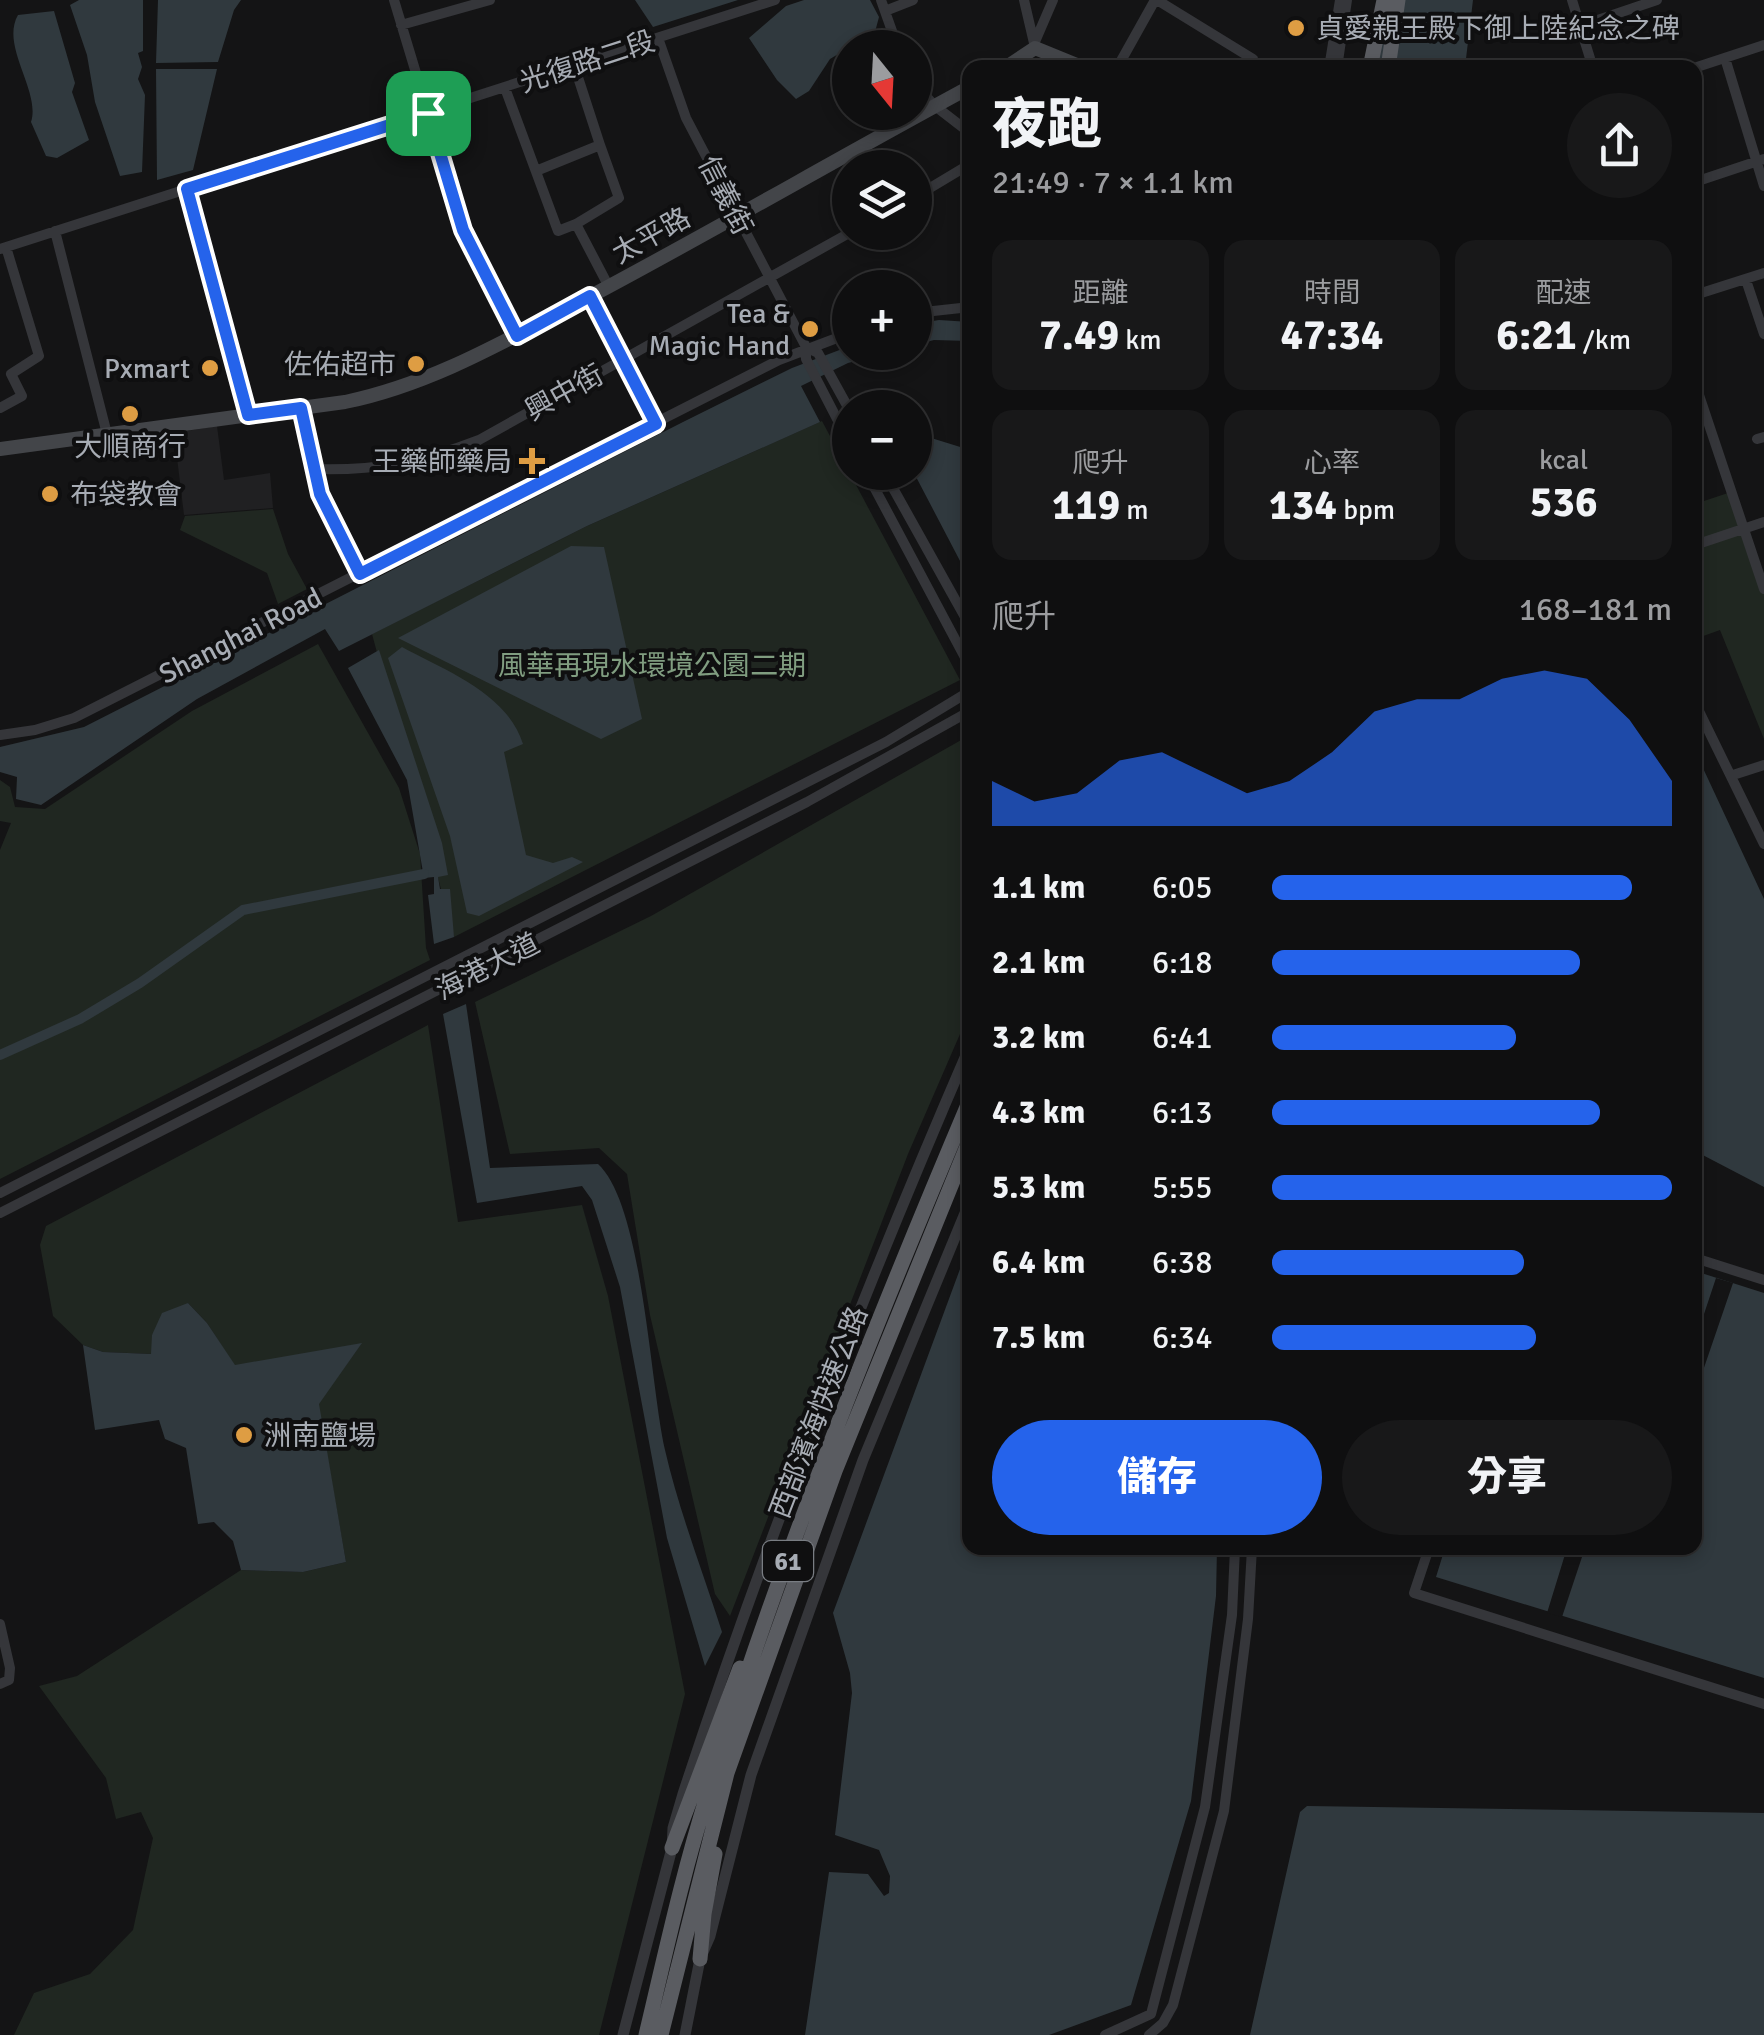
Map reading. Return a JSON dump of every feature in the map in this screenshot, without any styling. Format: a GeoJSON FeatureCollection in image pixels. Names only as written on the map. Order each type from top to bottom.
{"type":"FeatureCollection","features":[{"type":"Feature","properties":{"kind":"highway"},"geometry":{"type":"LineString","coordinates":[[1372,60],[1384,0]]}},
{"type":"Feature","properties":{"kind":"highway"},"geometry":{"type":"LineString","coordinates":[[1389,60],[1398,0]]}},
{"type":"Feature","properties":{"kind":"highway","name":"西部濱海快速公路"},"geometry":{"type":"LineString","coordinates":[[646,2035],[706,1797],[832,1442],[962,1120]]}},
{"type":"Feature","properties":{"kind":"highway","name":"西部濱海快速公路"},"geometry":{"type":"LineString","coordinates":[[661,2035],[727,1774],[835,1471],[962,1159]]}},
{"type":"Feature","properties":{"kind":"highway"},"geometry":{"type":"LineString","coordinates":[[672,1848],[760,1618],[792,1550]]}},
{"type":"Feature","properties":{"kind":"highway"},"geometry":{"type":"LineString","coordinates":[[700,1959],[722,1814],[779,1630]]}},
{"type":"Feature","properties":{"kind":"main road"},"geometry":{"type":"LineString","coordinates":[[1016,60],[1035,48],[1064,60]]}},
{"type":"Feature","properties":{"kind":"main road","name":"太平路"},"geometry":{"type":"LineString","coordinates":[[2,444],[301,408],[386,394],[426,380],[609,287],[962,91]]}},
{"type":"Feature","properties":{"kind":"street"},"geometry":{"type":"LineString","coordinates":[[394,0],[463,230],[517,336]]}},
{"type":"Feature","properties":{"kind":"street"},"geometry":{"type":"LineString","coordinates":[[402,25],[490,0]]}},
{"type":"Feature","properties":{"kind":"street","name":"光復路二段"},"geometry":{"type":"LineString","coordinates":[[3,248],[775,0]]}},
{"type":"Feature","properties":{"kind":"street"},"geometry":{"type":"LineString","coordinates":[[892,30],[883,6],[913,0]]}},
{"type":"Feature","properties":{"kind":"street"},"geometry":{"type":"LineString","coordinates":[[1024,0],[1034,44],[1053,0]]}},
{"type":"Feature","properties":{"kind":"street"},"geometry":{"type":"LineString","coordinates":[[1122,60],[1156,0],[1252,60]]}},
{"type":"Feature","properties":{"kind":"street"},"geometry":{"type":"LineString","coordinates":[[1331,60],[1343,0]]}},
{"type":"Feature","properties":{"kind":"street"},"geometry":{"type":"LineString","coordinates":[[1338,60],[1343,0]]}},
{"type":"Feature","properties":{"kind":"street"},"geometry":{"type":"LineString","coordinates":[[1572,0],[1591,60]]}},
{"type":"Feature","properties":{"kind":"street"},"geometry":{"type":"LineString","coordinates":[[1580,26],[1657,0]]}},
{"type":"Feature","properties":{"kind":"street","name":"信義街"},"geometry":{"type":"LineString","coordinates":[[658,38],[686,118],[832,410]]}},
{"type":"Feature","properties":{"kind":"street"},"geometry":{"type":"LineString","coordinates":[[1702,65],[1764,46]]}},
{"type":"Feature","properties":{"kind":"street"},"geometry":{"type":"LineString","coordinates":[[1725,58],[1760,160],[1764,186]]}},
{"type":"Feature","properties":{"kind":"street"},"geometry":{"type":"LineString","coordinates":[[505,88],[558,231],[619,198],[574,65]]}},
{"type":"Feature","properties":{"kind":"street"},"geometry":{"type":"LineString","coordinates":[[932,103],[962,127]]}},
{"type":"Feature","properties":{"kind":"street"},"geometry":{"type":"LineString","coordinates":[[536,171],[600,144]]}},
{"type":"Feature","properties":{"kind":"street"},"geometry":{"type":"LineString","coordinates":[[1702,180],[1760,160]]}},
{"type":"Feature","properties":{"kind":"street"},"geometry":{"type":"LineString","coordinates":[[932,187],[962,169]]}},
{"type":"Feature","properties":{"kind":"street"},"geometry":{"type":"LineString","coordinates":[[187,189],[248,415]]}},
{"type":"Feature","properties":{"kind":"street"},"geometry":{"type":"LineString","coordinates":[[576,224],[609,287]]}},
{"type":"Feature","properties":{"kind":"street"},"geometry":{"type":"LineString","coordinates":[[55,231],[107,434]]}},
{"type":"Feature","properties":{"kind":"street","name":"興中街"},"geometry":{"type":"LineString","coordinates":[[312,468],[366,469],[432,458],[479,440],[832,242]]}},
{"type":"Feature","properties":{"kind":"street"},"geometry":{"type":"LineString","coordinates":[[0,408],[22,396],[11,374],[39,356],[3,248]]}},
{"type":"Feature","properties":{"kind":"street"},"geometry":{"type":"LineString","coordinates":[[1702,293],[1764,274]]}},
{"type":"Feature","properties":{"kind":"street"},"geometry":{"type":"LineString","coordinates":[[1746,280],[1764,334]]}},
{"type":"Feature","properties":{"kind":"street"},"geometry":{"type":"LineString","coordinates":[[590,296],[656,424]]}},
{"type":"Feature","properties":{"kind":"street"},"geometry":{"type":"LineString","coordinates":[[932,311],[962,308]]}},
{"type":"Feature","properties":{"kind":"street","name":"Shanghai Road"},"geometry":{"type":"LineString","coordinates":[[0,735],[74,718],[656,424],[832,341]]}},
{"type":"Feature","properties":{"kind":"street"},"geometry":{"type":"LineString","coordinates":[[806,353],[818,354],[838,390]]}},
{"type":"Feature","properties":{"kind":"street"},"geometry":{"type":"LineString","coordinates":[[1702,404],[1764,589]]}},
{"type":"Feature","properties":{"kind":"street"},"geometry":{"type":"LineString","coordinates":[[301,408],[320,494],[360,574]]}},
{"type":"Feature","properties":{"kind":"street"},"geometry":{"type":"LineString","coordinates":[[876,490],[962,651]]}},
{"type":"Feature","properties":{"kind":"street"},"geometry":{"type":"LineString","coordinates":[[894,490],[962,612]]}},
{"type":"Feature","properties":{"kind":"street"},"geometry":{"type":"LineString","coordinates":[[1702,543],[1764,522]]}},
{"type":"Feature","properties":{"kind":"street","name":"海港大道"},"geometry":{"type":"LineString","coordinates":[[0,1193],[886,742],[962,697]]}},
{"type":"Feature","properties":{"kind":"street","name":"海港大道"},"geometry":{"type":"LineString","coordinates":[[0,1213],[807,802],[962,715]]}},
{"type":"Feature","properties":{"kind":"street"},"geometry":{"type":"LineString","coordinates":[[1702,717],[1764,844]]}},
{"type":"Feature","properties":{"kind":"street"},"geometry":{"type":"LineString","coordinates":[[1732,775],[1764,765]]}},
{"type":"Feature","properties":{"kind":"street"},"geometry":{"type":"LineString","coordinates":[[623,2035],[694,1758],[807,1441],[962,1065]]}},
{"type":"Feature","properties":{"kind":"street"},"geometry":{"type":"LineString","coordinates":[[685,2035],[700,1959],[710,1936],[752,1775],[863,1460],[962,1220]]}},
{"type":"Feature","properties":{"kind":"street"},"geometry":{"type":"LineString","coordinates":[[1702,1260],[1764,1280]]}},
{"type":"Feature","properties":{"kind":"street"},"geometry":{"type":"LineString","coordinates":[[1105,2035],[1151,2014],[1206,1807],[1232,1614],[1235,1555]]}},
{"type":"Feature","properties":{"kind":"street"},"geometry":{"type":"LineString","coordinates":[[1149,2035],[1163,2023],[1174,2005],[1224,1811],[1248,1619],[1252,1555]]}},
{"type":"Feature","properties":{"kind":"street"},"geometry":{"type":"LineString","coordinates":[[1427,1555],[1414,1593],[1764,1704]]}},
{"type":"Feature","properties":{"kind":"street"},"geometry":{"type":"LineString","coordinates":[[0,1624],[10,1668],[10,1680],[0,1684]]}},
{"type":"Feature","properties":{"kind":"shaded area"},"geometry":{"type":"Polygon","coordinates":[[[79,0],[143,0],[143,51],[138,53],[142,67],[138,79],[145,95],[142,172],[120,176],[95,102],[87,55],[70,5],[79,0]]]}},
{"type":"Feature","properties":{"kind":"shaded area"},"geometry":{"type":"Polygon","coordinates":[[[158,0],[241,0],[234,10],[218,62],[156,63],[158,0]]]}},
{"type":"Feature","properties":{"kind":"shaded area"},"geometry":{"type":"Polygon","coordinates":[[[635,0],[738,0],[653,27],[635,0]]]}},
{"type":"Feature","properties":{"kind":"shaded area"},"geometry":{"type":"Polygon","coordinates":[[[804,0],[870,0],[879,17],[876,30],[832,30],[832,58],[809,91],[796,99],[777,80],[749,38],[786,6],[804,0]]]}},
{"type":"Feature","properties":{"kind":"shaded area"},"geometry":{"type":"Polygon","coordinates":[[[1379,0],[1473,0],[1466,60],[1369,60],[1379,0]]]}},
{"type":"Feature","properties":{"kind":"shaded area"},"geometry":{"type":"Polygon","coordinates":[[[54,11],[75,83],[72,92],[89,140],[57,158],[46,156],[31,122],[31,97],[14,40],[18,15],[54,11]]]}},
{"type":"Feature","properties":{"kind":"shaded area"},"geometry":{"type":"Polygon","coordinates":[[[156,69],[217,69],[193,170],[157,180],[156,69]]]}},
{"type":"Feature","properties":{"kind":"shaded area"},"geometry":{"type":"Polygon","coordinates":[[[932,321],[962,321],[962,341],[934,340],[932,321]]]}},
{"type":"Feature","properties":{"kind":"shaded area"},"geometry":{"type":"Polygon","coordinates":[[[832,353],[834,370],[801,386],[820,422],[587,526],[339,651],[325,629],[197,699],[41,805],[16,799],[17,777],[0,772],[0,747],[84,727],[792,368],[832,353]]]}},
{"type":"Feature","properties":{"kind":"shaded area"},"geometry":{"type":"Polygon","coordinates":[[[217,426],[224,480],[270,473],[273,508],[184,515],[174,433],[217,426]]]}},
{"type":"Feature","properties":{"kind":"shaded area"},"geometry":{"type":"Polygon","coordinates":[[[932,438],[962,448],[962,565],[923,490],[932,490],[932,438]]]}},
{"type":"Feature","properties":{"kind":"shaded area"},"geometry":{"type":"Polygon","coordinates":[[[571,546],[604,547],[642,719],[601,739],[398,638],[571,546]]]}},
{"type":"Feature","properties":{"kind":"shaded area"},"geometry":{"type":"Polygon","coordinates":[[[402,647],[473,685],[504,711],[515,726],[523,744],[504,752],[526,855],[553,863],[572,857],[583,862],[479,916],[467,913],[450,836],[388,658],[402,647]]]}},
{"type":"Feature","properties":{"kind":"shaded area"},"geometry":{"type":"Polygon","coordinates":[[[379,650],[442,843],[448,875],[438,877],[440,889],[450,889],[454,937],[434,944],[428,895],[434,894],[434,877],[424,878],[407,780],[348,668],[379,650]]]}},
{"type":"Feature","properties":{"kind":"shaded area"},"geometry":{"type":"Polygon","coordinates":[[[1702,766],[1764,899],[1764,1187],[1702,1155],[1702,766]]]}},
{"type":"Feature","properties":{"kind":"shaded area"},"geometry":{"type":"Polygon","coordinates":[[[466,1004],[490,1168],[598,1164],[613,1185],[625,1217],[643,1298],[665,1450],[722,1632],[705,1666],[667,1538],[620,1287],[592,1200],[582,1186],[477,1203],[443,1014],[466,1004]]]}},
{"type":"Feature","properties":{"kind":"shaded area"},"geometry":{"type":"Polygon","coordinates":[[[962,1264],[962,1555],[1217,1555],[1216,1596],[1191,1801],[1131,2005],[1049,2035],[805,2035],[829,1872],[868,1874],[884,1896],[889,1893],[890,1876],[879,1850],[835,1835],[852,1693],[833,1613],[962,1264]]]}},
{"type":"Feature","properties":{"kind":"shaded area"},"geometry":{"type":"Polygon","coordinates":[[[1702,1273],[1764,1293],[1764,1678],[1436,1577],[1443,1555],[1702,1555],[1702,1273]]]}},
{"type":"Feature","properties":{"kind":"shaded area","name":"洲南鹽場"},"geometry":{"type":"Polygon","coordinates":[[[188,1303],[207,1323],[235,1365],[362,1343],[319,1404],[346,1562],[303,1572],[241,1570],[233,1541],[214,1522],[198,1524],[186,1448],[165,1439],[159,1420],[95,1430],[83,1345],[103,1352],[151,1354],[152,1335],[162,1313],[188,1303]]]}},
{"type":"Feature","properties":{"kind":"shaded area"},"geometry":{"type":"Polygon","coordinates":[[[1307,1806],[1764,1813],[1764,2035],[1250,2035],[1300,1812],[1307,1806]]]}},
{"type":"Feature","properties":{"kind":"green space","name":"風華再現水環境公園二期"},"geometry":{"type":"Polygon","coordinates":[[[822,421],[832,440],[832,490],[859,490],[960,680],[454,937],[372,634],[587,526],[822,421]]]}},
{"type":"Feature","properties":{"kind":"green space"},"geometry":{"type":"Polygon","coordinates":[[[1731,492],[1764,588],[1764,739],[1720,630],[1702,636],[1702,502],[1731,492]]]}},
{"type":"Feature","properties":{"kind":"green space"},"geometry":{"type":"Polygon","coordinates":[[[273,509],[288,554],[307,589],[278,604],[267,573],[180,530],[185,516],[273,509]]]}},
{"type":"Feature","properties":{"kind":"green space"},"geometry":{"type":"Polygon","coordinates":[[[318,644],[399,788],[420,854],[430,960],[0,1179],[0,850],[11,823],[0,821],[0,780],[10,787],[15,807],[45,809],[192,711],[318,644]]]}},
{"type":"Feature","properties":{"kind":"green space"},"geometry":{"type":"Polygon","coordinates":[[[962,740],[962,1029],[908,1154],[730,1616],[715,1594],[650,1315],[627,1174],[599,1148],[510,1154],[475,1002],[651,916],[962,740]]]}},
{"type":"Feature","properties":{"kind":"green space"},"geometry":{"type":"Polygon","coordinates":[[[428,1025],[458,1222],[582,1205],[608,1296],[685,1694],[599,2035],[14,2035],[34,1993],[90,1974],[133,1930],[153,1838],[141,1812],[116,1819],[106,1778],[39,1686],[77,1676],[241,1570],[303,1572],[346,1562],[318,1404],[361,1344],[235,1366],[207,1323],[188,1303],[152,1335],[152,1354],[103,1352],[83,1345],[53,1316],[40,1245],[46,1226],[428,1025]]]}},
{"type":"Feature","properties":{"kind":"pier"},"geometry":{"type":"Polygon","coordinates":[[[1716,1278],[1733,1283],[1702,1374],[1702,1320],[1716,1278]]]}},
{"type":"Feature","properties":{"kind":"pier"},"geometry":{"type":"Polygon","coordinates":[[[1565,1555],[1583,1555],[1562,1617],[1547,1613],[1565,1555]]]}},
{"type":"Feature","properties":{"kind":"waterway"},"geometry":{"type":"LineString","coordinates":[[0,1055],[80,1019],[140,983],[243,910],[424,874]]}},
{"type":"Feature","properties":{"kind":"place","name":"貞愛親王殿下御上陸紀念之碑"},"geometry":{"type":"Point","coordinates":[1296,28]}},
{"type":"Feature","properties":{"kind":"place","name":"Tea & Magic Hand"},"geometry":{"type":"Point","coordinates":[810,329]}},
{"type":"Feature","properties":{"kind":"place","name":"佐佑超市"},"geometry":{"type":"Point","coordinates":[416,364]}},
{"type":"Feature","properties":{"kind":"place","name":"Pxmart"},"geometry":{"type":"Point","coordinates":[210,368]}},
{"type":"Feature","properties":{"kind":"place","name":"大順商行"},"geometry":{"type":"Point","coordinates":[130,414]}},
{"type":"Feature","properties":{"kind":"place","name":"王藥師藥局"},"geometry":{"type":"Point","coordinates":[532,461]}},
{"type":"Feature","properties":{"kind":"place","name":"布袋教會"},"geometry":{"type":"Point","coordinates":[50,494]}},
{"type":"Feature","properties":{"kind":"place","name":"洲南鹽場"},"geometry":{"type":"Point","coordinates":[244,1435]}},
{"type":"Feature","properties":{"kind":"route"},"geometry":{"type":"LineString","coordinates":[[428,113],[463,230],[517,336],[590,296],[656,424],[360,574],[320,494],[301,408],[248,415],[187,189],[428,113]]}}]}
